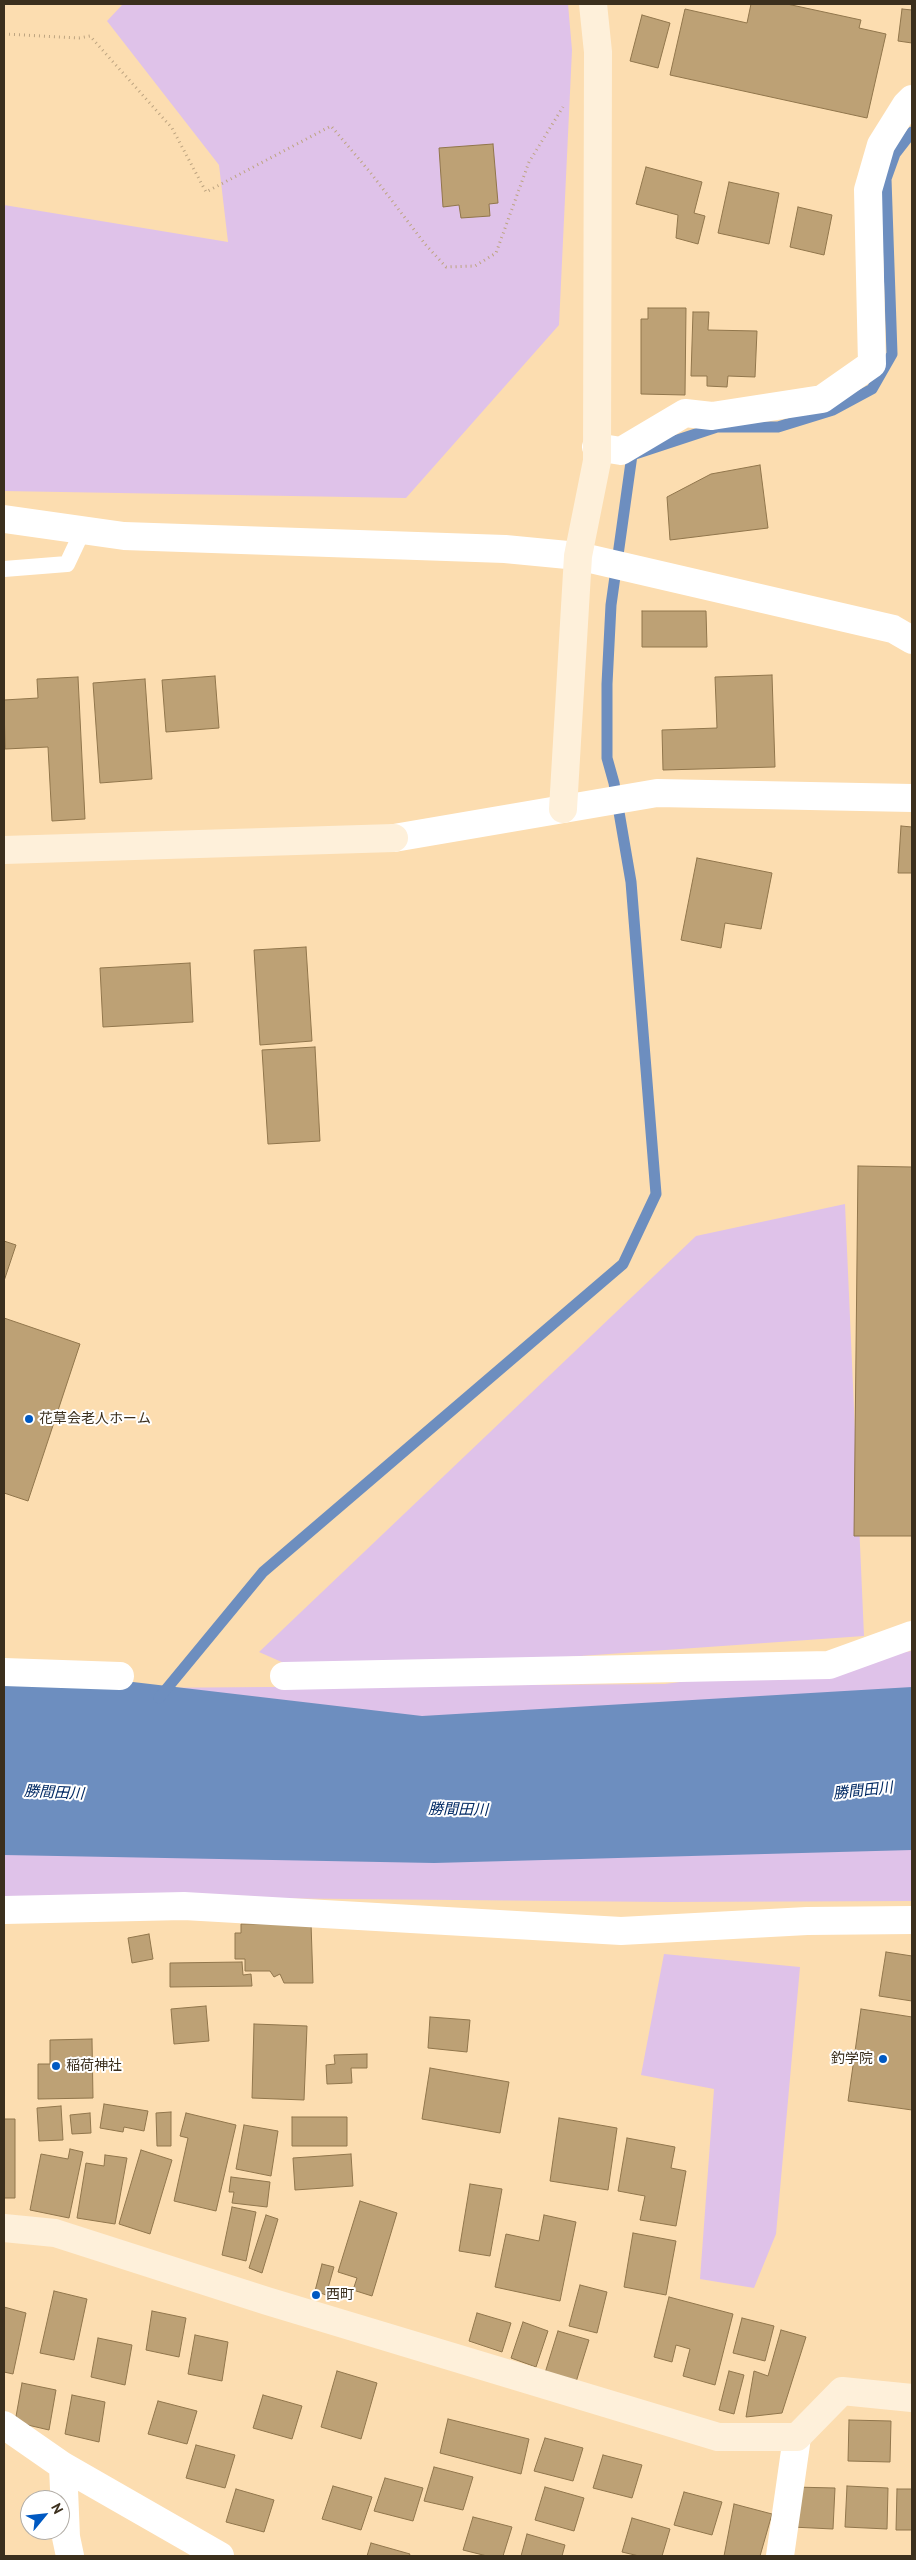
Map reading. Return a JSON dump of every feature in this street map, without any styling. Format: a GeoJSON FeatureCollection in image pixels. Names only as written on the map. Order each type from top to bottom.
{"type":"FeatureCollection","features":[{"type":"Feature","properties":{"kind":"street"},"geometry":{"type":"LineString","coordinates":[[563,809],[585,558],[597,461],[598,52],[593,4]]}},
{"type":"Feature","properties":{"kind":"street"},"geometry":{"type":"LineString","coordinates":[[596,447],[621,451],[685,414],[712,416],[822,399],[872,364],[868,190],[881,145],[906,105],[912,99]]}},
{"type":"Feature","properties":{"kind":"street"},"geometry":{"type":"LineString","coordinates":[[4,519],[124,536],[505,550],[585,558],[893,629],[912,640]]}},
{"type":"Feature","properties":{"kind":"street"},"geometry":{"type":"LineString","coordinates":[[4,850],[394,838],[657,793],[912,798]]}},
{"type":"Feature","properties":{"kind":"street"},"geometry":{"type":"LineString","coordinates":[[284,1676],[829,1664],[912,1635]]}},
{"type":"Feature","properties":{"kind":"street"},"geometry":{"type":"LineString","coordinates":[[4,1672],[120,1676]]}},
{"type":"Feature","properties":{"kind":"street"},"geometry":{"type":"LineString","coordinates":[[4,1910],[184,1906],[403,1917],[621,1931],[807,1921],[912,1920]]}},
{"type":"Feature","properties":{"kind":"street"},"geometry":{"type":"LineString","coordinates":[[4,2228],[55,2233],[286,2306],[718,2437],[797,2438]]}},
{"type":"Feature","properties":{"kind":"street"},"geometry":{"type":"LineString","coordinates":[[780,2556],[797,2438],[842,2391],[912,2398]]}},
{"type":"Feature","properties":{"kind":"street"},"geometry":{"type":"LineString","coordinates":[[4,2425],[63,2466],[220,2556]]}},
{"type":"Feature","properties":{"kind":"street"},"geometry":{"type":"LineString","coordinates":[[63,2466],[66,2537],[70,2556]]}},
{"type":"Feature","properties":{"kind":"lane"},"geometry":{"type":"LineString","coordinates":[[4,568],[67,564],[83,530]]}},
{"type":"Feature","properties":{"kind":"path"},"geometry":{"type":"LineString","coordinates":[[4,34],[79,38],[90,36],[172,128],[206,192],[331,126],[370,172],[425,244],[446,267],[475,266],[496,252],[529,162],[568,99]]}},
{"type":"Feature","properties":{"kind":"shaded area"},"geometry":{"type":"Polygon","coordinates":[[[123,4],[568,4],[572,50],[559,325],[406,498],[4,491],[4,205],[228,242],[219,165],[107,21],[123,4]]]}},
{"type":"Feature","properties":{"kind":"shaded area"},"geometry":{"type":"Polygon","coordinates":[[[845,1204],[864,1636],[311,1675],[259,1652],[696,1236],[845,1204]]]}},
{"type":"Feature","properties":{"kind":"shaded area"},"geometry":{"type":"Polygon","coordinates":[[[912,1651],[912,1901],[667,1902],[34,1896],[4,1902],[4,1689],[665,1684],[912,1651]]]}},
{"type":"Feature","properties":{"kind":"shaded area"},"geometry":{"type":"Polygon","coordinates":[[[664,1954],[800,1967],[776,2234],[754,2288],[700,2279],[714,2089],[641,2075],[664,1954]]]}},
{"type":"Feature","properties":{"kind":"water","name":"勝間田川"},"geometry":{"type":"Polygon","coordinates":[[[4,1672],[65,1674],[422,1716],[912,1687],[912,1850],[434,1863],[4,1855],[4,1672]]]}},
{"type":"Feature","properties":{"kind":"building"},"geometry":{"type":"Polygon","coordinates":[[[751,4],[787,4],[861,20],[859,28],[886,34],[867,118],[670,75],[685,9],[747,23],[751,4]]]}},
{"type":"Feature","properties":{"kind":"building"},"geometry":{"type":"Polygon","coordinates":[[[902,9],[912,10],[912,43],[898,41],[902,9]]]}},
{"type":"Feature","properties":{"kind":"building"},"geometry":{"type":"Polygon","coordinates":[[[642,15],[670,23],[658,68],[630,61],[642,15]]]}},
{"type":"Feature","properties":{"kind":"building"},"geometry":{"type":"Polygon","coordinates":[[[493,144],[498,203],[489,204],[490,216],[461,218],[459,205],[443,207],[439,148],[493,144]]]}},
{"type":"Feature","properties":{"kind":"building"},"geometry":{"type":"Polygon","coordinates":[[[646,167],[702,182],[694,213],[705,216],[698,244],[676,238],[678,215],[636,204],[646,167]]]}},
{"type":"Feature","properties":{"kind":"building"},"geometry":{"type":"Polygon","coordinates":[[[729,182],[779,193],[769,244],[718,233],[729,182]]]}},
{"type":"Feature","properties":{"kind":"building"},"geometry":{"type":"Polygon","coordinates":[[[798,207],[832,215],[824,255],[790,247],[798,207]]]}},
{"type":"Feature","properties":{"kind":"building"},"geometry":{"type":"Polygon","coordinates":[[[648,308],[686,308],[685,395],[641,394],[641,319],[648,319],[648,308]]]}},
{"type":"Feature","properties":{"kind":"building"},"geometry":{"type":"Polygon","coordinates":[[[693,312],[709,312],[708,330],[757,331],[755,377],[728,376],[727,387],[707,386],[707,376],[691,376],[693,312]]]}},
{"type":"Feature","properties":{"kind":"building"},"geometry":{"type":"Polygon","coordinates":[[[760,465],[768,528],[670,540],[667,497],[711,474],[760,465]]]}},
{"type":"Feature","properties":{"kind":"building"},"geometry":{"type":"Polygon","coordinates":[[[642,611],[706,611],[707,647],[642,647],[642,611]]]}},
{"type":"Feature","properties":{"kind":"building"},"geometry":{"type":"Polygon","coordinates":[[[772,675],[775,767],[663,770],[662,730],[717,728],[715,677],[772,675]]]}},
{"type":"Feature","properties":{"kind":"building"},"geometry":{"type":"Polygon","coordinates":[[[215,676],[219,728],[166,732],[162,680],[215,676]]]}},
{"type":"Feature","properties":{"kind":"building"},"geometry":{"type":"Polygon","coordinates":[[[78,677],[85,819],[52,821],[48,747],[5,749],[4,700],[38,698],[37,679],[78,677]]]}},
{"type":"Feature","properties":{"kind":"building"},"geometry":{"type":"Polygon","coordinates":[[[145,679],[152,779],[100,783],[93,683],[145,679]]]}},
{"type":"Feature","properties":{"kind":"building"},"geometry":{"type":"Polygon","coordinates":[[[901,826],[912,827],[912,873],[898,873],[901,826]]]}},
{"type":"Feature","properties":{"kind":"building"},"geometry":{"type":"Polygon","coordinates":[[[697,858],[772,873],[761,929],[725,923],[721,948],[681,940],[697,858]]]}},
{"type":"Feature","properties":{"kind":"building"},"geometry":{"type":"Polygon","coordinates":[[[306,947],[312,1041],[260,1045],[254,950],[306,947]]]}},
{"type":"Feature","properties":{"kind":"building"},"geometry":{"type":"Polygon","coordinates":[[[190,963],[193,1022],[103,1027],[100,968],[190,963]]]}},
{"type":"Feature","properties":{"kind":"building"},"geometry":{"type":"Polygon","coordinates":[[[315,1047],[320,1141],[268,1144],[262,1050],[315,1047]]]}},
{"type":"Feature","properties":{"kind":"building"},"geometry":{"type":"Polygon","coordinates":[[[858,1166],[912,1167],[912,1536],[854,1536],[858,1166]]]}},
{"type":"Feature","properties":{"kind":"building"},"geometry":{"type":"Polygon","coordinates":[[[4,1241],[16,1245],[4,1281],[4,1241]]]}},
{"type":"Feature","properties":{"kind":"building","name":"花草会老人ホーム"},"geometry":{"type":"Polygon","coordinates":[[[4,1318],[80,1344],[28,1501],[4,1493],[4,1318]]]}},
{"type":"Feature","properties":{"kind":"building"},"geometry":{"type":"Polygon","coordinates":[[[311,1923],[313,1983],[284,1983],[280,1974],[274,1977],[270,1971],[245,1971],[245,1959],[235,1959],[235,1933],[241,1933],[241,1924],[311,1923]]]}},
{"type":"Feature","properties":{"kind":"building"},"geometry":{"type":"Polygon","coordinates":[[[149,1934],[153,1959],[132,1963],[128,1938],[149,1934]]]}},
{"type":"Feature","properties":{"kind":"building"},"geometry":{"type":"Polygon","coordinates":[[[886,1952],[912,1956],[912,2001],[879,1996],[886,1952]]]}},
{"type":"Feature","properties":{"kind":"building"},"geometry":{"type":"Polygon","coordinates":[[[242,1962],[243,1975],[251,1974],[252,1986],[170,1987],[170,1963],[242,1962]]]}},
{"type":"Feature","properties":{"kind":"building"},"geometry":{"type":"Polygon","coordinates":[[[206,2006],[209,2041],[174,2044],[171,2009],[206,2006]]]}},
{"type":"Feature","properties":{"kind":"building","name":"釣学院"},"geometry":{"type":"Polygon","coordinates":[[[861,2009],[912,2017],[912,2110],[848,2101],[861,2009]]]}},
{"type":"Feature","properties":{"kind":"building"},"geometry":{"type":"Polygon","coordinates":[[[430,2017],[470,2020],[467,2052],[428,2048],[430,2017]]]}},
{"type":"Feature","properties":{"kind":"building"},"geometry":{"type":"Polygon","coordinates":[[[254,2024],[307,2026],[304,2100],[252,2098],[254,2024]]]}},
{"type":"Feature","properties":{"kind":"building"},"geometry":{"type":"Polygon","coordinates":[[[92,2039],[93,2098],[38,2099],[38,2064],[50,2064],[50,2040],[92,2039]]]}},
{"type":"Feature","properties":{"kind":"building"},"geometry":{"type":"Polygon","coordinates":[[[367,2054],[367,2068],[351,2068],[352,2083],[327,2084],[326,2065],[335,2064],[334,2055],[367,2054]]]}},
{"type":"Feature","properties":{"kind":"building"},"geometry":{"type":"Polygon","coordinates":[[[430,2068],[509,2082],[500,2133],[422,2119],[430,2068]]]}},
{"type":"Feature","properties":{"kind":"building"},"geometry":{"type":"Polygon","coordinates":[[[104,2104],[148,2111],[144,2131],[124,2127],[123,2132],[100,2128],[104,2104]]]}},
{"type":"Feature","properties":{"kind":"building"},"geometry":{"type":"Polygon","coordinates":[[[61,2106],[63,2140],[39,2141],[37,2108],[61,2106]]]}},
{"type":"Feature","properties":{"kind":"building"},"geometry":{"type":"Polygon","coordinates":[[[171,2112],[171,2146],[157,2146],[156,2113],[171,2112]]]}},
{"type":"Feature","properties":{"kind":"building"},"geometry":{"type":"Polygon","coordinates":[[[90,2113],[91,2133],[72,2134],[70,2115],[90,2113]]]}},
{"type":"Feature","properties":{"kind":"building"},"geometry":{"type":"Polygon","coordinates":[[[186,2113],[236,2125],[216,2211],[174,2201],[188,2138],[180,2136],[186,2113]]]}},
{"type":"Feature","properties":{"kind":"building"},"geometry":{"type":"Polygon","coordinates":[[[292,2117],[347,2117],[347,2146],[292,2146],[292,2117]]]}},
{"type":"Feature","properties":{"kind":"building"},"geometry":{"type":"Polygon","coordinates":[[[559,2118],[617,2128],[608,2190],[550,2181],[559,2118]]]}},
{"type":"Feature","properties":{"kind":"building"},"geometry":{"type":"Polygon","coordinates":[[[4,2119],[15,2119],[15,2198],[4,2198],[4,2119]]]}},
{"type":"Feature","properties":{"kind":"building"},"geometry":{"type":"Polygon","coordinates":[[[244,2125],[278,2131],[271,2176],[236,2169],[244,2125]]]}},
{"type":"Feature","properties":{"kind":"building"},"geometry":{"type":"Polygon","coordinates":[[[627,2138],[675,2147],[671,2168],[686,2171],[676,2226],[640,2220],[645,2196],[618,2191],[627,2138]]]}},
{"type":"Feature","properties":{"kind":"building"},"geometry":{"type":"Polygon","coordinates":[[[70,2149],[83,2152],[69,2218],[30,2210],[41,2154],[68,2159],[70,2149]]]}},
{"type":"Feature","properties":{"kind":"building"},"geometry":{"type":"Polygon","coordinates":[[[141,2150],[172,2160],[150,2234],[119,2224],[141,2150]]]}},
{"type":"Feature","properties":{"kind":"building"},"geometry":{"type":"Polygon","coordinates":[[[351,2154],[353,2186],[295,2190],[293,2158],[351,2154]]]}},
{"type":"Feature","properties":{"kind":"building"},"geometry":{"type":"Polygon","coordinates":[[[105,2155],[127,2158],[115,2224],[77,2218],[86,2163],[104,2166],[105,2155]]]}},
{"type":"Feature","properties":{"kind":"building"},"geometry":{"type":"Polygon","coordinates":[[[231,2177],[270,2182],[267,2207],[232,2203],[234,2192],[229,2192],[231,2177]]]}},
{"type":"Feature","properties":{"kind":"building"},"geometry":{"type":"Polygon","coordinates":[[[470,2184],[502,2189],[490,2256],[459,2251],[470,2184]]]}},
{"type":"Feature","properties":{"kind":"building"},"geometry":{"type":"Polygon","coordinates":[[[360,2201],[397,2213],[372,2296],[353,2290],[357,2278],[338,2272],[360,2201]]]}},
{"type":"Feature","properties":{"kind":"building"},"geometry":{"type":"Polygon","coordinates":[[[232,2207],[256,2212],[246,2261],[222,2255],[232,2207]]]}},
{"type":"Feature","properties":{"kind":"building"},"geometry":{"type":"Polygon","coordinates":[[[266,2215],[278,2219],[262,2273],[249,2268],[266,2215]]]}},
{"type":"Feature","properties":{"kind":"building"},"geometry":{"type":"Polygon","coordinates":[[[544,2215],[576,2222],[560,2301],[495,2287],[506,2234],[539,2241],[544,2215]]]}},
{"type":"Feature","properties":{"kind":"building"},"geometry":{"type":"Polygon","coordinates":[[[633,2233],[676,2241],[666,2295],[624,2287],[633,2233]]]}},
{"type":"Feature","properties":{"kind":"building"},"geometry":{"type":"Polygon","coordinates":[[[322,2264],[334,2267],[326,2295],[315,2291],[322,2264]]]}},
{"type":"Feature","properties":{"kind":"building"},"geometry":{"type":"Polygon","coordinates":[[[580,2285],[607,2292],[597,2333],[569,2326],[580,2285]]]}},
{"type":"Feature","properties":{"kind":"building"},"geometry":{"type":"Polygon","coordinates":[[[54,2291],[87,2299],[74,2360],[40,2353],[54,2291]]]}},
{"type":"Feature","properties":{"kind":"building"},"geometry":{"type":"Polygon","coordinates":[[[669,2297],[733,2314],[715,2385],[683,2376],[690,2349],[676,2345],[672,2362],[654,2357],[669,2297]]]}},
{"type":"Feature","properties":{"kind":"building"},"geometry":{"type":"Polygon","coordinates":[[[4,2307],[26,2313],[13,2374],[4,2372],[4,2307]]]}},
{"type":"Feature","properties":{"kind":"building"},"geometry":{"type":"Polygon","coordinates":[[[152,2311],[186,2318],[179,2357],[146,2350],[152,2311]]]}},
{"type":"Feature","properties":{"kind":"building"},"geometry":{"type":"Polygon","coordinates":[[[477,2313],[511,2323],[502,2352],[469,2341],[477,2313]]]}},
{"type":"Feature","properties":{"kind":"building"},"geometry":{"type":"Polygon","coordinates":[[[742,2318],[774,2326],[765,2361],[733,2353],[742,2318]]]}},
{"type":"Feature","properties":{"kind":"building"},"geometry":{"type":"Polygon","coordinates":[[[523,2322],[548,2331],[536,2367],[511,2358],[523,2322]]]}},
{"type":"Feature","properties":{"kind":"building"},"geometry":{"type":"Polygon","coordinates":[[[781,2330],[806,2337],[782,2413],[746,2417],[754,2371],[768,2376],[781,2330]]]}},
{"type":"Feature","properties":{"kind":"building"},"geometry":{"type":"Polygon","coordinates":[[[558,2331],[589,2340],[576,2382],[545,2373],[558,2331]]]}},
{"type":"Feature","properties":{"kind":"building"},"geometry":{"type":"Polygon","coordinates":[[[195,2335],[228,2342],[222,2381],[188,2374],[195,2335]]]}},
{"type":"Feature","properties":{"kind":"building"},"geometry":{"type":"Polygon","coordinates":[[[98,2338],[132,2345],[125,2385],[91,2377],[98,2338]]]}},
{"type":"Feature","properties":{"kind":"building"},"geometry":{"type":"Polygon","coordinates":[[[337,2371],[377,2383],[361,2439],[321,2427],[337,2371]]]}},
{"type":"Feature","properties":{"kind":"building"},"geometry":{"type":"Polygon","coordinates":[[[729,2371],[744,2375],[734,2414],[719,2410],[729,2371]]]}},
{"type":"Feature","properties":{"kind":"building"},"geometry":{"type":"Polygon","coordinates":[[[22,2383],[56,2390],[49,2430],[15,2422],[22,2383]]]}},
{"type":"Feature","properties":{"kind":"building"},"geometry":{"type":"Polygon","coordinates":[[[72,2395],[105,2402],[99,2442],[65,2434],[72,2395]]]}},
{"type":"Feature","properties":{"kind":"building"},"geometry":{"type":"Polygon","coordinates":[[[263,2395],[302,2406],[292,2439],[253,2428],[263,2395]]]}},
{"type":"Feature","properties":{"kind":"building"},"geometry":{"type":"Polygon","coordinates":[[[158,2401],[197,2411],[187,2444],[148,2434],[158,2401]]]}},
{"type":"Feature","properties":{"kind":"building"},"geometry":{"type":"Polygon","coordinates":[[[448,2419],[529,2439],[521,2474],[440,2453],[448,2419]]]}},
{"type":"Feature","properties":{"kind":"building"},"geometry":{"type":"Polygon","coordinates":[[[849,2420],[891,2421],[890,2462],[848,2461],[849,2420]]]}},
{"type":"Feature","properties":{"kind":"building"},"geometry":{"type":"Polygon","coordinates":[[[545,2438],[583,2448],[573,2481],[534,2471],[545,2438]]]}},
{"type":"Feature","properties":{"kind":"building"},"geometry":{"type":"Polygon","coordinates":[[[196,2445],[235,2455],[225,2488],[186,2478],[196,2445]]]}},
{"type":"Feature","properties":{"kind":"building"},"geometry":{"type":"Polygon","coordinates":[[[603,2455],[642,2465],[632,2498],[593,2488],[603,2455]]]}},
{"type":"Feature","properties":{"kind":"building"},"geometry":{"type":"Polygon","coordinates":[[[434,2467],[473,2477],[463,2510],[424,2501],[434,2467]]]}},
{"type":"Feature","properties":{"kind":"building"},"geometry":{"type":"Polygon","coordinates":[[[385,2478],[423,2488],[413,2521],[374,2511],[385,2478]]]}},
{"type":"Feature","properties":{"kind":"building"},"geometry":{"type":"Polygon","coordinates":[[[333,2486],[372,2497],[361,2530],[322,2519],[333,2486]]]}},
{"type":"Feature","properties":{"kind":"building"},"geometry":{"type":"Polygon","coordinates":[[[847,2486],[888,2488],[887,2529],[845,2527],[847,2486]]]}},
{"type":"Feature","properties":{"kind":"building"},"geometry":{"type":"Polygon","coordinates":[[[545,2487],[584,2498],[574,2531],[535,2520],[545,2487]]]}},
{"type":"Feature","properties":{"kind":"building"},"geometry":{"type":"Polygon","coordinates":[[[793,2487],[835,2488],[833,2529],[792,2527],[793,2487]]]}},
{"type":"Feature","properties":{"kind":"building"},"geometry":{"type":"Polygon","coordinates":[[[236,2489],[274,2500],[264,2532],[226,2522],[236,2489]]]}},
{"type":"Feature","properties":{"kind":"building"},"geometry":{"type":"Polygon","coordinates":[[[897,2489],[912,2489],[912,2530],[896,2530],[897,2489]]]}},
{"type":"Feature","properties":{"kind":"building"},"geometry":{"type":"Polygon","coordinates":[[[684,2492],[722,2502],[712,2535],[674,2525],[684,2492]]]}},
{"type":"Feature","properties":{"kind":"building"},"geometry":{"type":"Polygon","coordinates":[[[734,2504],[772,2514],[760,2556],[724,2556],[734,2504]]]}},
{"type":"Feature","properties":{"kind":"building"},"geometry":{"type":"Polygon","coordinates":[[[473,2517],[512,2527],[503,2556],[487,2556],[463,2550],[473,2517]]]}},
{"type":"Feature","properties":{"kind":"building"},"geometry":{"type":"Polygon","coordinates":[[[632,2518],[670,2529],[662,2556],[639,2556],[622,2552],[632,2518]]]}},
{"type":"Feature","properties":{"kind":"building"},"geometry":{"type":"Polygon","coordinates":[[[527,2534],[565,2545],[562,2556],[521,2556],[527,2534]]]}},
{"type":"Feature","properties":{"kind":"building"},"geometry":{"type":"Polygon","coordinates":[[[371,2543],[410,2554],[409,2556],[367,2556],[371,2543]]]}},
{"type":"Feature","properties":{"kind":"waterway"},"geometry":{"type":"LineString","coordinates":[[159,1698],[263,1572],[623,1264],[656,1194],[631,882],[614,783],[607,758],[607,684],[611,605],[632,455],[717,427],[778,427],[833,410],[872,389],[892,354],[886,179],[895,154],[912,132]]}},
{"type":"Feature","properties":{"kind":"place","name":"花草会老人ホーム"},"geometry":{"type":"Point","coordinates":[29,1419]}},
{"type":"Feature","properties":{"kind":"place","name":"釣学院"},"geometry":{"type":"Point","coordinates":[883,2059]}},
{"type":"Feature","properties":{"kind":"place","name":"稲荷神社"},"geometry":{"type":"Point","coordinates":[56,2066]}},
{"type":"Feature","properties":{"kind":"place","name":"西町"},"geometry":{"type":"Point","coordinates":[316,2295]}}]}
